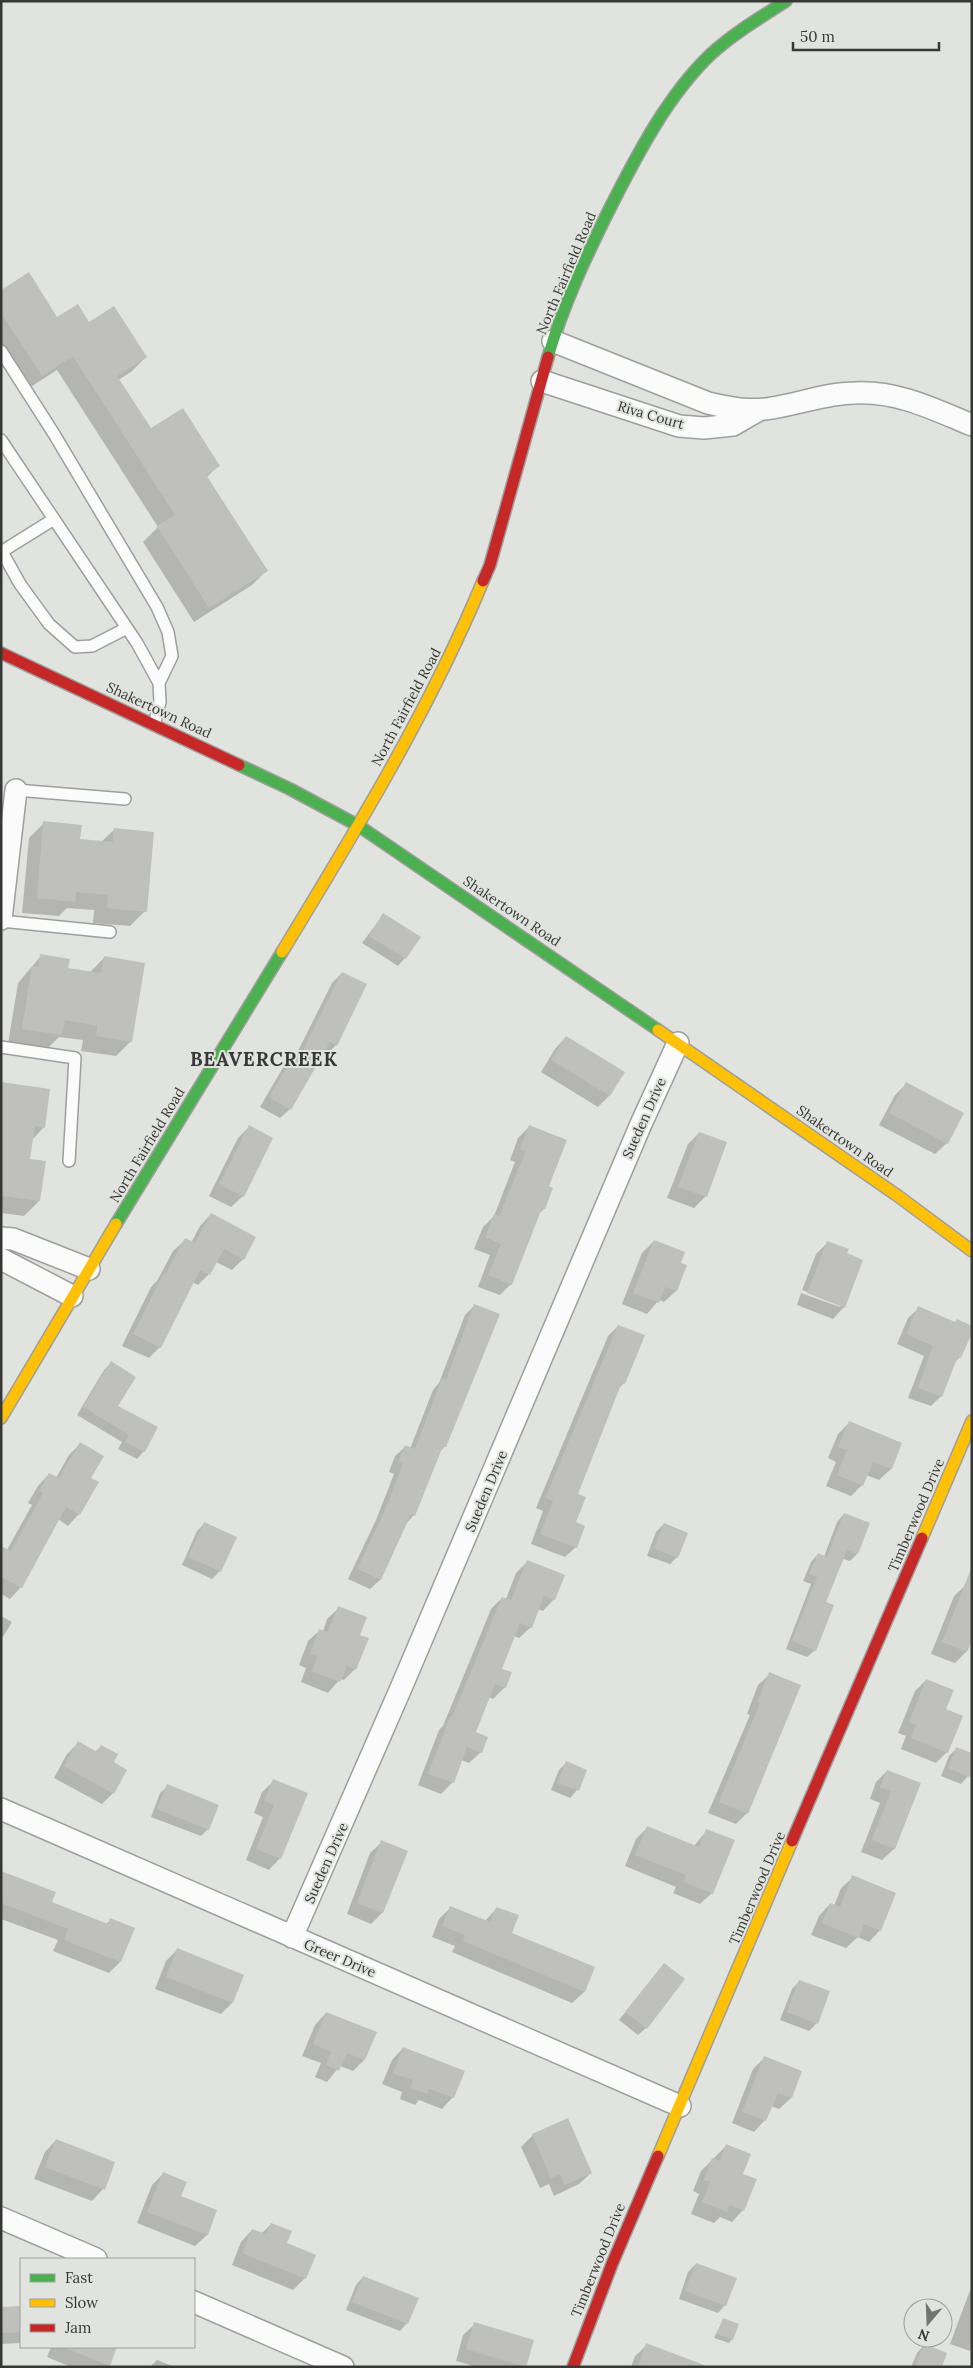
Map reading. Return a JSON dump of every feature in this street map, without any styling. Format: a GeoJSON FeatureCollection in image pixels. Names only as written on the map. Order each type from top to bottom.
{"type":"FeatureCollection","features":[{"type":"Feature","properties":{"kind":"street","name":"North Fairfield Road"},"geometry":{"type":"LineString","coordinates":[[1,1418],[72,1296],[359,826],[427,700],[490,565],[553,341],[591,246],[635,158],[650,132],[676,95],[710,55],[733,35],[786,1]]}},
{"type":"Feature","properties":{"kind":"street","name":"Riva Court"},"geometry":{"type":"LineString","coordinates":[[553,341],[708,403],[741,410],[759,410],[854,392],[884,394],[912,400],[972,425]]}},
{"type":"Feature","properties":{"kind":"street","name":"Riva Court"},"geometry":{"type":"LineString","coordinates":[[542,381],[679,426],[704,428],[733,425],[759,410]]}},
{"type":"Feature","properties":{"kind":"street","name":"Shakertown Road"},"geometry":{"type":"LineString","coordinates":[[1,653],[290,789],[359,826],[678,1043],[890,1191],[972,1252]]}},
{"type":"Feature","properties":{"kind":"street"},"geometry":{"type":"LineString","coordinates":[[2,909],[16,790]]}},
{"type":"Feature","properties":{"kind":"street","name":"Sueden Drive"},"geometry":{"type":"LineString","coordinates":[[292,1938],[405,1679],[640,1124],[678,1043]]}},
{"type":"Feature","properties":{"kind":"street"},"geometry":{"type":"LineString","coordinates":[[1,1238],[13,1239],[89,1269]]}},
{"type":"Feature","properties":{"kind":"street"},"geometry":{"type":"LineString","coordinates":[[1,1260],[72,1296]]}},
{"type":"Feature","properties":{"kind":"street","name":"Timberwood Drive"},"geometry":{"type":"LineString","coordinates":[[573,2367],[595,2305],[972,1421]]}},
{"type":"Feature","properties":{"kind":"street","name":"Greer Drive"},"geometry":{"type":"LineString","coordinates":[[1,1809],[292,1938],[680,2106]]}},
{"type":"Feature","properties":{"kind":"street"},"geometry":{"type":"LineString","coordinates":[[1,2218],[94,2258]]}},
{"type":"Feature","properties":{"kind":"street"},"geometry":{"type":"LineString","coordinates":[[195,2302],[342,2367]]}},
{"type":"Feature","properties":{"kind":"lane"},"geometry":{"type":"LineString","coordinates":[[1,351],[54,434],[157,606],[168,632],[172,656],[159,683]]}},
{"type":"Feature","properties":{"kind":"lane"},"geometry":{"type":"LineString","coordinates":[[1,440],[127,628],[159,683],[160,702],[154,725]]}},
{"type":"Feature","properties":{"kind":"lane"},"geometry":{"type":"LineString","coordinates":[[54,519],[2,551],[20,584],[49,624],[75,647],[92,646],[127,628]]}},
{"type":"Feature","properties":{"kind":"lane"},"geometry":{"type":"LineString","coordinates":[[16,790],[125,799]]}},
{"type":"Feature","properties":{"kind":"lane"},"geometry":{"type":"LineString","coordinates":[[2,909],[110,932]]}},
{"type":"Feature","properties":{"kind":"lane"},"geometry":{"type":"LineString","coordinates":[[1,1047],[76,1058],[69,1161]]}},
{"type":"Feature","properties":{"kind":"building"},"geometry":{"type":"Polygon","coordinates":[[[29,272],[57,317],[78,304],[89,322],[114,306],[147,357],[117,376],[151,428],[183,408],[220,466],[206,475],[268,571],[209,608],[157,526],[175,515],[73,356],[42,376],[1,313],[1,290],[29,272]]]}},
{"type":"Feature","properties":{"kind":"building"},"geometry":{"type":"Polygon","coordinates":[[[43,821],[82,825],[80,839],[113,842],[114,828],[154,832],[147,912],[107,908],[108,895],[76,892],[75,902],[37,898],[43,821]]]}},
{"type":"Feature","properties":{"kind":"building"},"geometry":{"type":"Polygon","coordinates":[[[383,913],[421,937],[406,959],[369,936],[383,913]]]}},
{"type":"Feature","properties":{"kind":"building"},"geometry":{"type":"Polygon","coordinates":[[[40,954],[70,959],[68,968],[101,973],[104,956],[145,963],[132,1042],[96,1036],[97,1026],[65,1020],[62,1035],[22,1029],[32,966],[38,967],[40,954]]]}},
{"type":"Feature","properties":{"kind":"building"},"geometry":{"type":"Polygon","coordinates":[[[342,972],[367,984],[337,1046],[330,1042],[291,1110],[269,1097],[295,1053],[300,1056],[342,972]]]}},
{"type":"Feature","properties":{"kind":"building"},"geometry":{"type":"Polygon","coordinates":[[[566,1036],[625,1072],[610,1096],[551,1060],[566,1036]]]}},
{"type":"Feature","properties":{"kind":"building"},"geometry":{"type":"Polygon","coordinates":[[[1,1082],[50,1089],[45,1128],[35,1126],[30,1159],[46,1161],[40,1201],[1,1196],[1,1082]]]}},
{"type":"Feature","properties":{"kind":"building"},"geometry":{"type":"Polygon","coordinates":[[[906,1082],[964,1113],[948,1144],[889,1113],[906,1082]]]}},
{"type":"Feature","properties":{"kind":"building"},"geometry":{"type":"Polygon","coordinates":[[[249,1125],[273,1138],[244,1197],[219,1184],[249,1125]]]}},
{"type":"Feature","properties":{"kind":"building"},"geometry":{"type":"Polygon","coordinates":[[[529,1125],[567,1140],[549,1186],[553,1188],[545,1209],[542,1208],[512,1285],[488,1275],[501,1244],[485,1237],[494,1214],[499,1216],[526,1151],[520,1149],[529,1125]]]}},
{"type":"Feature","properties":{"kind":"building"},"geometry":{"type":"Polygon","coordinates":[[[699,1132],[727,1142],[707,1197],[678,1187],[699,1132]]]}},
{"type":"Feature","properties":{"kind":"building"},"geometry":{"type":"Polygon","coordinates":[[[211,1213],[256,1237],[244,1260],[224,1249],[210,1275],[200,1270],[161,1348],[133,1334],[163,1274],[165,1275],[185,1238],[195,1243],[211,1213]]]}},
{"type":"Feature","properties":{"kind":"building"},"geometry":{"type":"Polygon","coordinates":[[[654,1240],[685,1252],[681,1263],[687,1265],[677,1291],[665,1287],[659,1303],[633,1293],[654,1240]]]}},
{"type":"Feature","properties":{"kind":"building"},"geometry":{"type":"Polygon","coordinates":[[[827,1241],[849,1249],[847,1253],[863,1260],[845,1308],[807,1293],[827,1241]]]}},
{"type":"Feature","properties":{"kind":"building"},"geometry":{"type":"Polygon","coordinates":[[[474,1304],[500,1314],[446,1447],[443,1446],[415,1516],[411,1514],[381,1580],[357,1569],[385,1510],[403,1464],[398,1462],[405,1445],[415,1449],[442,1378],[446,1380],[474,1304]]]}},
{"type":"Feature","properties":{"kind":"building"},"geometry":{"type":"Polygon","coordinates":[[[918,1306],[955,1322],[957,1319],[972,1326],[972,1333],[961,1358],[958,1356],[942,1397],[918,1388],[933,1346],[906,1334],[918,1306]]]}},
{"type":"Feature","properties":{"kind":"building"},"geometry":{"type":"Polygon","coordinates":[[[618,1325],[645,1335],[625,1384],[622,1382],[578,1494],[586,1497],[576,1522],[585,1526],[577,1548],[540,1534],[553,1501],[545,1498],[618,1325]]]}},
{"type":"Feature","properties":{"kind":"building"},"geometry":{"type":"Polygon","coordinates":[[[111,1361],[136,1377],[118,1406],[158,1427],[145,1452],[125,1442],[129,1435],[83,1407],[111,1361]]]}},
{"type":"Feature","properties":{"kind":"building"},"geometry":{"type":"Polygon","coordinates":[[[849,1421],[902,1443],[892,1469],[873,1462],[863,1486],[837,1475],[847,1450],[838,1447],[849,1421]]]}},
{"type":"Feature","properties":{"kind":"building"},"geometry":{"type":"Polygon","coordinates":[[[80,1442],[104,1456],[91,1478],[99,1482],[80,1515],[66,1507],[22,1588],[1,1577],[1,1546],[11,1551],[43,1493],[39,1491],[49,1473],[59,1478],[80,1442]]]}},
{"type":"Feature","properties":{"kind":"building"},"geometry":{"type":"Polygon","coordinates":[[[844,1513],[870,1523],[858,1554],[847,1550],[826,1602],[834,1605],[816,1651],[792,1641],[817,1577],[809,1574],[818,1553],[827,1557],[844,1513]]]}},
{"type":"Feature","properties":{"kind":"building"},"geometry":{"type":"Polygon","coordinates":[[[204,1522],[237,1537],[221,1572],[188,1557],[204,1522]]]}},
{"type":"Feature","properties":{"kind":"building"},"geometry":{"type":"Polygon","coordinates":[[[664,1523],[688,1533],[678,1558],[654,1548],[664,1523]]]}},
{"type":"Feature","properties":{"kind":"building"},"geometry":{"type":"Polygon","coordinates":[[[527,1560],[565,1575],[555,1600],[544,1596],[532,1628],[520,1623],[502,1669],[512,1672],[506,1688],[495,1684],[476,1732],[488,1737],[482,1753],[467,1747],[454,1783],[428,1774],[450,1717],[452,1717],[502,1597],[511,1600],[527,1560]]]}},
{"type":"Feature","properties":{"kind":"building"},"geometry":{"type":"Polygon","coordinates":[[[971,1569],[972,1641],[967,1652],[942,1642],[971,1569]]]}},
{"type":"Feature","properties":{"kind":"building"},"geometry":{"type":"Polygon","coordinates":[[[338,1606],[367,1617],[360,1635],[369,1638],[356,1670],[347,1666],[340,1682],[312,1671],[317,1656],[310,1654],[319,1629],[328,1632],[338,1606]]]}},
{"type":"Feature","properties":{"kind":"building"},"geometry":{"type":"Polygon","coordinates":[[[769,1672],[801,1685],[748,1814],[719,1802],[760,1703],[757,1702],[769,1672]]]}},
{"type":"Feature","properties":{"kind":"building"},"geometry":{"type":"Polygon","coordinates":[[[926,1679],[954,1690],[946,1709],[963,1716],[948,1753],[911,1738],[916,1725],[909,1722],[926,1679]]]}},
{"type":"Feature","properties":{"kind":"building"},"geometry":{"type":"Polygon","coordinates":[[[78,1741],[97,1752],[101,1745],[118,1754],[114,1762],[127,1770],[114,1794],[64,1766],[78,1741]]]}},
{"type":"Feature","properties":{"kind":"building"},"geometry":{"type":"Polygon","coordinates":[[[956,1747],[972,1753],[972,1778],[948,1768],[956,1747]]]}},
{"type":"Feature","properties":{"kind":"building"},"geometry":{"type":"Polygon","coordinates":[[[566,1761],[587,1770],[579,1791],[557,1783],[566,1761]]]}},
{"type":"Feature","properties":{"kind":"building"},"geometry":{"type":"Polygon","coordinates":[[[887,1770],[921,1783],[895,1849],[872,1840],[891,1791],[880,1787],[887,1770]]]}},
{"type":"Feature","properties":{"kind":"building"},"geometry":{"type":"Polygon","coordinates":[[[273,1779],[308,1793],[281,1859],[256,1849],[274,1805],[264,1801],[273,1779]]]}},
{"type":"Feature","properties":{"kind":"building"},"geometry":{"type":"Polygon","coordinates":[[[167,1784],[219,1805],[209,1830],[157,1809],[167,1784]]]}},
{"type":"Feature","properties":{"kind":"building"},"geometry":{"type":"Polygon","coordinates":[[[647,1826],[699,1847],[706,1829],[735,1840],[713,1894],[684,1882],[686,1875],[635,1855],[647,1826]]]}},
{"type":"Feature","properties":{"kind":"building"},"geometry":{"type":"Polygon","coordinates":[[[381,1840],[408,1851],[383,1913],[357,1903],[381,1840]]]}},
{"type":"Feature","properties":{"kind":"building"},"geometry":{"type":"Polygon","coordinates":[[[1,1871],[56,1892],[52,1902],[108,1924],[110,1918],[135,1928],[121,1962],[64,1940],[68,1929],[1,1903],[1,1871]]]}},
{"type":"Feature","properties":{"kind":"building"},"geometry":{"type":"Polygon","coordinates":[[[852,1875],[896,1893],[881,1931],[864,1924],[859,1938],[822,1923],[830,1903],[840,1907],[852,1875]]]}},
{"type":"Feature","properties":{"kind":"building"},"geometry":{"type":"Polygon","coordinates":[[[450,1906],[490,1922],[496,1907],[519,1915],[512,1933],[595,1967],[585,1992],[463,1941],[465,1935],[442,1926],[450,1906]]]}},
{"type":"Feature","properties":{"kind":"building"},"geometry":{"type":"Polygon","coordinates":[[[177,1948],[244,1975],[233,2003],[166,1977],[177,1948]]]}},
{"type":"Feature","properties":{"kind":"building"},"geometry":{"type":"Polygon","coordinates":[[[664,1963],[685,1979],[647,2029],[625,2012],[664,1963]]]}},
{"type":"Feature","properties":{"kind":"building"},"geometry":{"type":"Polygon","coordinates":[[[799,1980],[830,1991],[818,2024],[787,2012],[799,1980]]]}},
{"type":"Feature","properties":{"kind":"building"},"geometry":{"type":"Polygon","coordinates":[[[326,2012],[377,2032],[365,2060],[347,2053],[339,2071],[326,2065],[331,2052],[313,2044],[326,2012]]]}},
{"type":"Feature","properties":{"kind":"building"},"geometry":{"type":"Polygon","coordinates":[[[403,2047],[465,2071],[454,2098],[429,2089],[427,2094],[410,2088],[413,2080],[393,2073],[403,2047]]]}},
{"type":"Feature","properties":{"kind":"building"},"geometry":{"type":"Polygon","coordinates":[[[764,2056],[802,2071],[792,2098],[778,2093],[766,2121],[742,2112],[764,2056]]]}},
{"type":"Feature","properties":{"kind":"building"},"geometry":{"type":"Polygon","coordinates":[[[568,2118],[592,2173],[565,2185],[560,2174],[551,2178],[532,2134],[568,2118]]]}},
{"type":"Feature","properties":{"kind":"building"},"geometry":{"type":"Polygon","coordinates":[[[56,2139],[115,2162],[105,2190],[45,2167],[56,2139]]]}},
{"type":"Feature","properties":{"kind":"building"},"geometry":{"type":"Polygon","coordinates":[[[726,2144],[751,2154],[743,2174],[757,2179],[744,2211],[729,2205],[727,2212],[702,2202],[710,2182],[704,2180],[712,2158],[720,2161],[726,2144]]]}},
{"type":"Feature","properties":{"kind":"building"},"geometry":{"type":"Polygon","coordinates":[[[163,2172],[187,2182],[181,2196],[217,2210],[208,2235],[147,2212],[163,2172]]]}},
{"type":"Feature","properties":{"kind":"building"},"geometry":{"type":"Polygon","coordinates":[[[271,2223],[292,2231],[287,2243],[316,2255],[306,2279],[242,2253],[252,2229],[266,2234],[271,2223]]]}},
{"type":"Feature","properties":{"kind":"building"},"geometry":{"type":"Polygon","coordinates":[[[696,2263],[737,2278],[726,2306],[685,2291],[696,2263]]]}},
{"type":"Feature","properties":{"kind":"building"},"geometry":{"type":"Polygon","coordinates":[[[363,2276],[419,2298],[408,2324],[352,2302],[363,2276]]]}},
{"type":"Feature","properties":{"kind":"building"},"geometry":{"type":"Polygon","coordinates":[[[20,2306],[20,2332],[1,2333],[1,2307],[20,2306]]]}},
{"type":"Feature","properties":{"kind":"building"},"geometry":{"type":"Polygon","coordinates":[[[723,2318],[739,2324],[733,2340],[717,2334],[723,2318]]]}},
{"type":"Feature","properties":{"kind":"building"},"geometry":{"type":"Polygon","coordinates":[[[474,2322],[534,2340],[526,2367],[466,2349],[474,2322]]]}},
{"type":"Feature","properties":{"kind":"building"},"geometry":{"type":"Polygon","coordinates":[[[646,2343],[704,2365],[704,2367],[638,2367],[646,2343]]]}},
{"type":"Feature","properties":{"kind":"building"},"geometry":{"type":"Polygon","coordinates":[[[65,2348],[117,2348],[110,2366],[65,2348]]]}},
{"type":"Feature","properties":{"kind":"building"},"geometry":{"type":"Polygon","coordinates":[[[922,2348],[934,2348],[947,2353],[942,2367],[915,2367],[922,2348]]]}},
{"type":"Feature","properties":{"kind":"traffic: fast"},"geometry":{"type":"LineString","coordinates":[[548,357],[568,299],[593,243],[632,166],[668,106],[695,70],[711,54],[738,32],[786,1]]}},
{"type":"Feature","properties":{"kind":"traffic: fast"},"geometry":{"type":"LineString","coordinates":[[239,765],[290,789],[359,826],[658,1030]]}},
{"type":"Feature","properties":{"kind":"traffic: fast"},"geometry":{"type":"LineString","coordinates":[[116,1224],[282,952]]}},
{"type":"Feature","properties":{"kind":"traffic: slow"},"geometry":{"type":"LineString","coordinates":[[282,952],[337,862],[415,724],[462,629],[483,581]]}},
{"type":"Feature","properties":{"kind":"traffic: slow"},"geometry":{"type":"LineString","coordinates":[[658,1030],[898,1196],[972,1251]]}},
{"type":"Feature","properties":{"kind":"traffic: slow"},"geometry":{"type":"LineString","coordinates":[[1,1418],[116,1224]]}},
{"type":"Feature","properties":{"kind":"traffic: slow"},"geometry":{"type":"LineString","coordinates":[[922,1538],[972,1421]]}},
{"type":"Feature","properties":{"kind":"traffic: slow"},"geometry":{"type":"LineString","coordinates":[[658,2156],[792,1841]]}},
{"type":"Feature","properties":{"kind":"traffic: jam"},"geometry":{"type":"LineString","coordinates":[[483,581],[490,565],[548,357]]}},
{"type":"Feature","properties":{"kind":"traffic: jam"},"geometry":{"type":"LineString","coordinates":[[1,653],[239,765]]}},
{"type":"Feature","properties":{"kind":"traffic: jam"},"geometry":{"type":"LineString","coordinates":[[792,1841],[922,1538]]}},
{"type":"Feature","properties":{"kind":"traffic: jam"},"geometry":{"type":"LineString","coordinates":[[573,2367],[612,2264],[658,2156]]}},
{"type":"Feature","properties":{"kind":"district","name":"BEAVERCREEK"},"geometry":{"type":"Point","coordinates":[264,1059]}}]}
